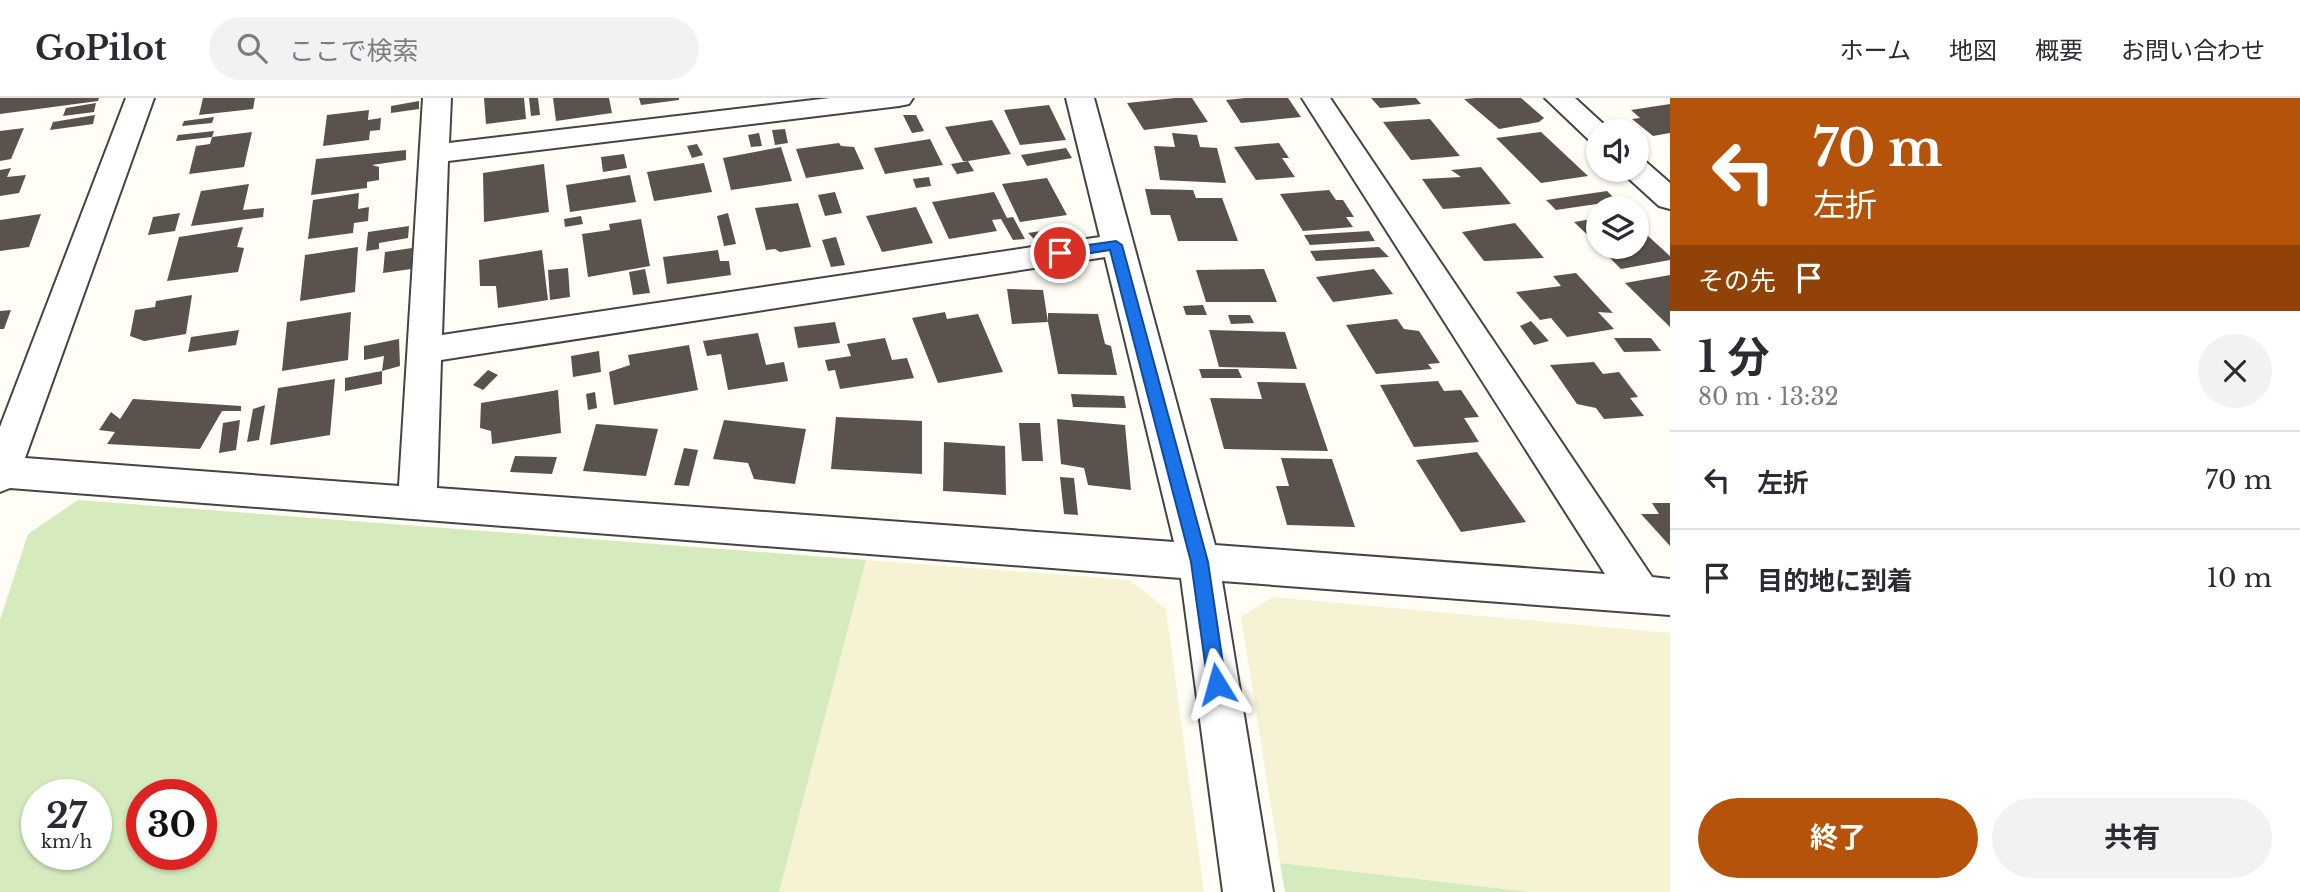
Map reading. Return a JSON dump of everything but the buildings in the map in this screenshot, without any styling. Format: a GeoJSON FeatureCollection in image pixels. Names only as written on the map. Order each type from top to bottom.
{"type":"FeatureCollection","features":[{"type":"Feature","properties":{"kind":"street"},"geometry":{"type":"LineString","coordinates":[[140,98],[1,473],[1655,596]]}},
{"type":"Feature","properties":{"kind":"street"},"geometry":{"type":"LineString","coordinates":[[418,503],[436,98]]}},
{"type":"Feature","properties":{"kind":"street"},"geometry":{"type":"LineString","coordinates":[[434,154],[899,98]]}},
{"type":"Feature","properties":{"kind":"street"},"geometry":{"type":"LineString","coordinates":[[1080,98],[1199,562],[1248,892]]}},
{"type":"Feature","properties":{"kind":"street"},"geometry":{"type":"LineString","coordinates":[[1316,98],[1655,596]]}},
{"type":"Feature","properties":{"kind":"street"},"geometry":{"type":"LineString","coordinates":[[1559,98],[1586,123]]}},
{"type":"Feature","properties":{"kind":"street"},"geometry":{"type":"LineString","coordinates":[[1649,181],[1670,200]]}},
{"type":"Feature","properties":{"kind":"street"},"geometry":{"type":"LineString","coordinates":[[425,350],[1116,245]]}},
{"type":"Feature","properties":{"kind":"shaded area"},"geometry":{"type":"Polygon","coordinates":[[[866,560],[1130,580],[1166,609],[1204,892],[779,892],[866,560]]]}},
{"type":"Feature","properties":{"kind":"shaded area"},"geometry":{"type":"Polygon","coordinates":[[[1272,597],[1670,633],[1670,892],[1531,892],[1280,863],[1241,617],[1272,597]]]}},
{"type":"Feature","properties":{"kind":"green space"},"geometry":{"type":"Polygon","coordinates":[[[78,500],[866,560],[779,892],[0,892],[0,620],[28,534],[78,500]]]}},
{"type":"Feature","properties":{"kind":"green space"},"geometry":{"type":"Polygon","coordinates":[[[1280,863],[1531,892],[1285,892],[1280,863]]]}},
{"type":"Feature","properties":{"kind":"route"},"geometry":{"type":"LineString","coordinates":[[1060,253],[1116,245],[1199,562],[1217,684]]}}]}
